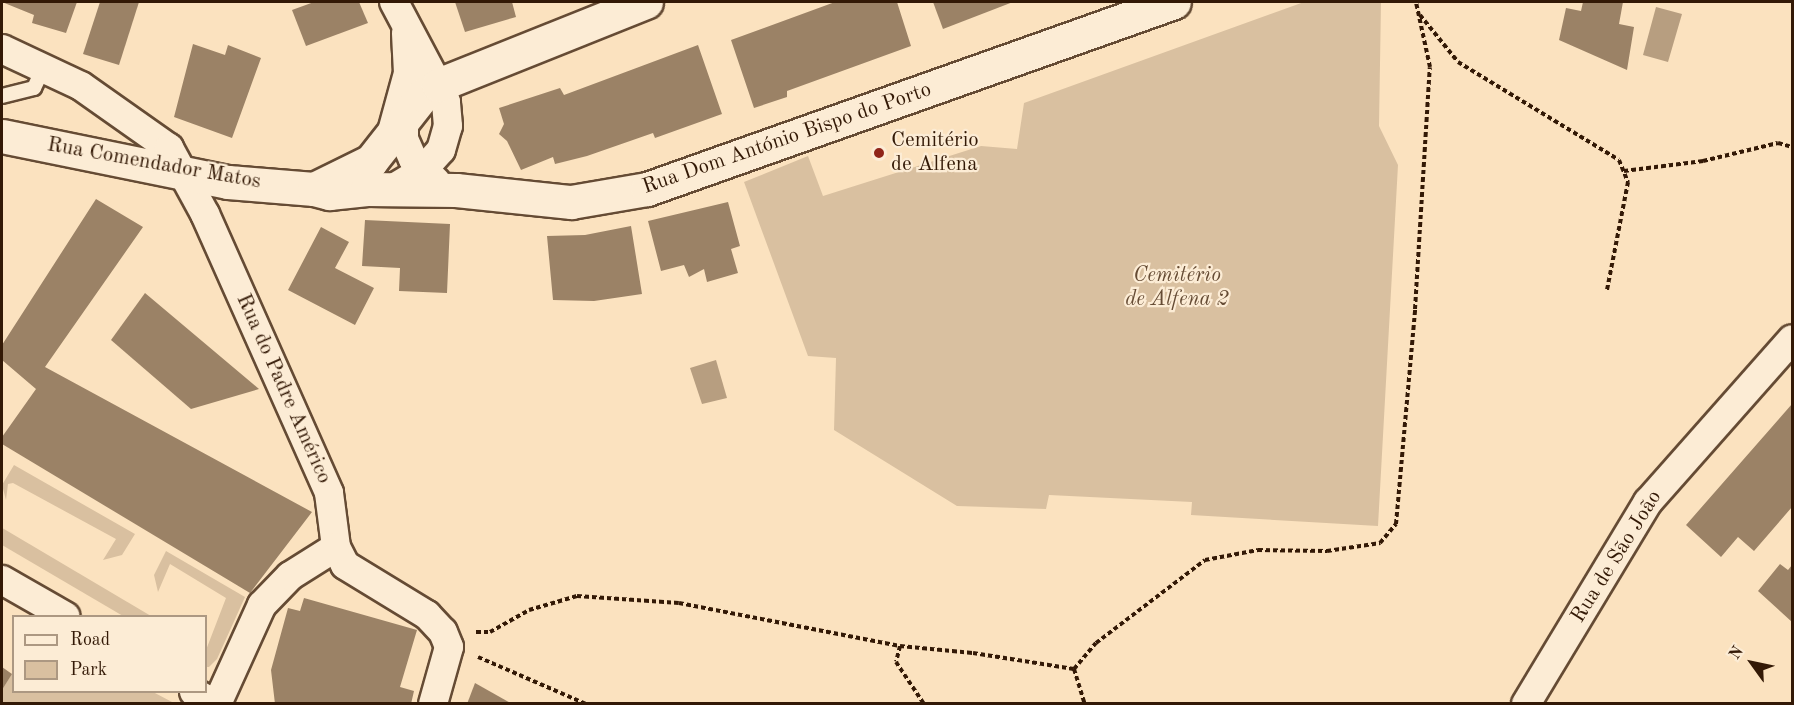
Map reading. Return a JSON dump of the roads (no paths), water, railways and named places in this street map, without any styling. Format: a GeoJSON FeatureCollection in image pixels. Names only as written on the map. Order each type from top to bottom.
{"type":"FeatureCollection","features":[{"type":"Feature","properties":{"kind":"street"},"geometry":{"type":"LineString","coordinates":[[392,189],[422,171],[441,150],[448,126],[446,102],[405,28],[394,2]]}},
{"type":"Feature","properties":{"kind":"street","name":"Rua Comendador Matos"},"geometry":{"type":"LineString","coordinates":[[2,136],[181,173],[314,189],[342,178],[379,152],[404,109],[438,85],[646,2]]}},
{"type":"Feature","properties":{"kind":"street","name":"Rua Dom António Bispo do Porto"},"geometry":{"type":"LineString","coordinates":[[314,189],[329,193],[392,189],[456,190],[571,202],[646,189],[1174,2]]}},
{"type":"Feature","properties":{"kind":"street"},"geometry":{"type":"LineString","coordinates":[[405,28],[409,48],[404,139],[422,171],[456,190]]}},
{"type":"Feature","properties":{"kind":"street","name":"Rua do Padre Américo"},"geometry":{"type":"LineString","coordinates":[[2,50],[81,86],[169,148],[213,233],[329,492],[336,548]]}},
{"type":"Feature","properties":{"kind":"street","name":"Rua de São João"},"geometry":{"type":"LineString","coordinates":[[1526,704],[1648,502],[1792,339]]}},
{"type":"Feature","properties":{"kind":"street"},"geometry":{"type":"LineString","coordinates":[[196,693],[216,704],[262,605],[290,576],[336,548],[345,566],[427,615],[446,640],[433,704]]}},
{"type":"Feature","properties":{"kind":"street"},"geometry":{"type":"LineString","coordinates":[[2,579],[63,615]]}},
{"type":"Feature","properties":{"kind":"lane"},"geometry":{"type":"LineString","coordinates":[[2,96],[16,95],[34,88],[43,69]]}},
{"type":"Feature","properties":{"kind":"place","name":"Cemitério de Alfena"},"geometry":{"type":"Point","coordinates":[879,153]}},
{"type":"Feature","properties":{"kind":"park label","name":"Cemitério de Alfena 2"},"geometry":{"type":"Point","coordinates":[1177,288]}}]}
